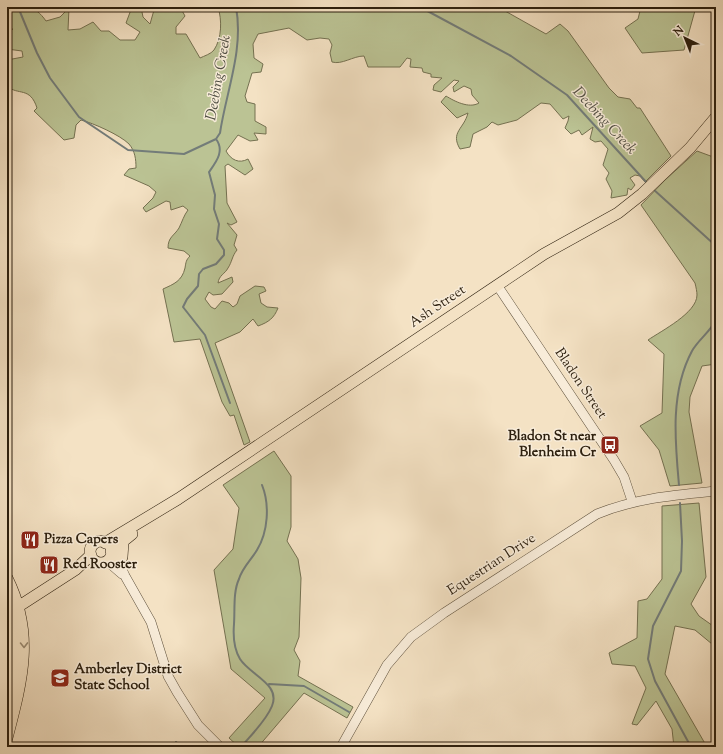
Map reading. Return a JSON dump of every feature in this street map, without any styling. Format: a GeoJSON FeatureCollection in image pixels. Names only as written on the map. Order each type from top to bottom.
{"type":"FeatureCollection","features":[{"type":"Feature","properties":{"kind":"main road","name":"Ash Street"},"geometry":{"type":"LineString","coordinates":[[104,554],[164,508],[497,285],[544,254],[618,213],[642,194],[699,138],[716,117]]}},
{"type":"Feature","properties":{"kind":"main road","name":"Ash Street"},"geometry":{"type":"LineString","coordinates":[[15,609],[33,596],[123,542],[164,508]]}},
{"type":"Feature","properties":{"kind":"main road"},"geometry":{"type":"LineString","coordinates":[[120,563],[123,542]]}},
{"type":"Feature","properties":{"kind":"main road"},"geometry":{"type":"LineString","coordinates":[[8,580],[20,590],[33,596]]}},
{"type":"Feature","properties":{"kind":"main road"},"geometry":{"type":"LineString","coordinates":[[7,697],[14,660],[11,639],[15,609],[8,580]]}},
{"type":"Feature","properties":{"kind":"main road"},"geometry":{"type":"LineString","coordinates":[[7,596],[15,609],[23,628],[24,660],[20,688],[7,738]]}},
{"type":"Feature","properties":{"kind":"street","name":"Bladon Street"},"geometry":{"type":"LineString","coordinates":[[497,285],[617,464],[632,501]]}},
{"type":"Feature","properties":{"kind":"street","name":"Equestrian Drive"},"geometry":{"type":"LineString","coordinates":[[341,747],[387,665],[411,637],[444,613],[597,514],[632,501],[716,491]]}},
{"type":"Feature","properties":{"kind":"street"},"geometry":{"type":"LineString","coordinates":[[104,554],[120,563],[125,576],[151,622],[168,676],[198,725],[220,747]]}},
{"type":"Feature","properties":{"kind":"street"},"geometry":{"type":"LineString","coordinates":[[104,554],[125,576]]}},
{"type":"Feature","properties":{"kind":"green space"},"geometry":{"type":"Polygon","coordinates":[[[7,7],[25,7],[33,9],[46,21],[60,17],[69,8],[68,30],[80,29],[93,22],[101,31],[109,31],[120,40],[135,40],[140,32],[126,23],[132,7],[141,7],[143,17],[150,24],[154,10],[169,11],[167,7],[180,7],[185,16],[176,27],[176,34],[186,34],[200,58],[213,51],[219,40],[221,23],[218,7],[498,7],[546,34],[560,24],[568,31],[609,88],[618,97],[630,99],[637,108],[640,108],[671,156],[645,182],[640,176],[635,175],[630,178],[635,185],[631,190],[628,188],[627,195],[611,198],[612,191],[606,179],[609,173],[603,165],[608,149],[601,141],[595,142],[590,139],[593,127],[582,135],[579,130],[571,134],[565,128],[569,116],[563,119],[550,104],[541,103],[517,120],[498,125],[492,122],[487,127],[473,134],[470,147],[460,149],[456,138],[468,113],[457,118],[441,102],[446,96],[466,105],[475,105],[479,103],[472,95],[471,89],[464,86],[454,92],[453,87],[459,81],[454,80],[441,92],[433,90],[434,85],[442,78],[431,77],[431,74],[423,72],[422,68],[410,67],[411,59],[407,58],[400,67],[368,67],[364,56],[336,63],[332,62],[330,53],[332,45],[329,39],[320,38],[307,40],[289,28],[258,34],[253,44],[254,58],[263,64],[261,72],[252,73],[245,96],[247,102],[255,104],[255,121],[266,127],[266,134],[254,133],[258,140],[250,141],[238,135],[226,151],[230,157],[238,161],[248,159],[253,169],[245,175],[228,164],[225,166],[227,203],[237,222],[231,225],[227,223],[237,235],[234,245],[237,250],[227,270],[220,278],[218,283],[232,277],[233,282],[222,294],[213,295],[209,292],[205,299],[211,307],[215,309],[222,301],[229,303],[233,307],[237,304],[240,296],[255,286],[264,287],[266,291],[259,294],[261,303],[267,307],[278,308],[273,317],[265,323],[258,326],[253,319],[240,332],[215,343],[250,442],[244,445],[234,415],[230,416],[222,402],[200,339],[174,342],[163,289],[174,284],[180,279],[190,256],[184,251],[168,248],[170,239],[179,228],[188,210],[183,206],[171,210],[170,202],[166,201],[146,212],[143,208],[153,198],[156,192],[149,186],[124,175],[129,169],[136,168],[135,155],[129,144],[106,130],[81,120],[76,125],[74,138],[64,140],[34,111],[37,108],[31,97],[24,92],[15,91],[7,86],[7,60],[23,57],[22,51],[7,49],[7,35],[13,29],[7,28],[7,7]]]}},
{"type":"Feature","properties":{"kind":"green space"},"geometry":{"type":"Polygon","coordinates":[[[641,7],[696,7],[684,50],[642,53],[625,28],[638,19],[641,7]]]}},
{"type":"Feature","properties":{"kind":"green space"},"geometry":{"type":"Polygon","coordinates":[[[697,151],[716,158],[716,364],[702,366],[690,397],[689,412],[702,483],[670,486],[659,450],[640,426],[662,413],[664,354],[648,340],[685,315],[695,302],[697,292],[695,283],[641,205],[665,180],[697,151]]]}},
{"type":"Feature","properties":{"kind":"green space"},"geometry":{"type":"Polygon","coordinates":[[[274,451],[291,476],[291,527],[287,541],[298,559],[301,578],[299,637],[294,650],[300,661],[298,676],[353,707],[347,718],[304,693],[258,747],[239,747],[229,738],[265,698],[231,669],[214,570],[233,549],[239,508],[223,485],[274,451]]]}},
{"type":"Feature","properties":{"kind":"green space"},"geometry":{"type":"Polygon","coordinates":[[[699,503],[706,577],[691,604],[699,616],[716,628],[716,636],[712,644],[695,630],[675,626],[665,674],[707,747],[674,747],[672,729],[656,701],[637,725],[632,724],[646,688],[635,666],[612,664],[609,653],[637,638],[638,601],[647,599],[662,579],[662,506],[699,503]]]}},
{"type":"Feature","properties":{"kind":"waterway","name":"Deebing Creek"},"geometry":{"type":"LineString","coordinates":[[18,7],[37,53],[50,78],[79,117],[128,150],[184,154],[216,139],[220,133],[236,55],[238,39],[236,7]]}},
{"type":"Feature","properties":{"kind":"waterway","name":"Deebing Creek"},"geometry":{"type":"LineString","coordinates":[[420,7],[511,56],[567,95],[647,183]]}},
{"type":"Feature","properties":{"kind":"waterway"},"geometry":{"type":"LineString","coordinates":[[216,139],[219,143],[220,152],[217,160],[209,172],[215,195],[214,209],[219,224],[217,239],[224,250],[224,255],[216,264],[203,269],[199,274],[198,286],[187,299],[183,307],[205,335],[230,403]]}},
{"type":"Feature","properties":{"kind":"waterway","name":"Deebing Creek"},"geometry":{"type":"LineString","coordinates":[[653,189],[716,246]]}},
{"type":"Feature","properties":{"kind":"waterway"},"geometry":{"type":"LineString","coordinates":[[679,485],[676,451],[676,417],[680,383],[692,351],[716,320]]}},
{"type":"Feature","properties":{"kind":"waterway"},"geometry":{"type":"LineString","coordinates":[[241,747],[266,717],[272,706],[274,698],[272,692],[263,680],[240,659],[236,651],[234,638],[237,584],[242,571],[255,554],[261,543],[266,527],[267,510],[265,493],[262,485]]}},
{"type":"Feature","properties":{"kind":"waterway"},"geometry":{"type":"LineString","coordinates":[[680,503],[682,541],[681,571],[653,626],[648,659],[655,681],[691,747]]}},
{"type":"Feature","properties":{"kind":"waterway"},"geometry":{"type":"LineString","coordinates":[[269,684],[304,686],[349,712]]}},
{"type":"Feature","properties":{"kind":"waterway"},"geometry":{"type":"LineString","coordinates":[[176,742],[181,747]]}},
{"type":"Feature","properties":{"kind":"place","name":"Bladon St near Blenheim Cr"},"geometry":{"type":"Point","coordinates":[610,445]}},
{"type":"Feature","properties":{"kind":"place","name":"Pizza Capers"},"geometry":{"type":"Point","coordinates":[30,540]}},
{"type":"Feature","properties":{"kind":"place","name":"Red Rooster"},"geometry":{"type":"Point","coordinates":[49,565]}},
{"type":"Feature","properties":{"kind":"place","name":"Amberley District State School"},"geometry":{"type":"Point","coordinates":[60,678]}}]}
